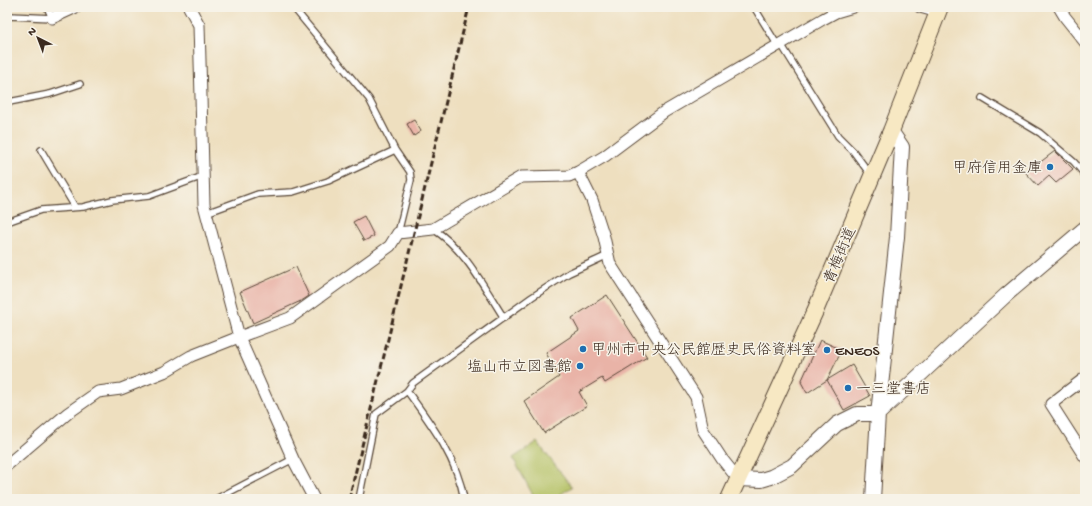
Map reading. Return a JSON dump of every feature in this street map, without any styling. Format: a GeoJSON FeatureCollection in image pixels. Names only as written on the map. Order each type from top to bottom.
{"type":"FeatureCollection","features":[{"type":"Feature","properties":{"kind":"main road","name":"青梅街道"},"geometry":{"type":"LineString","coordinates":[[729,499],[816,309],[891,131],[939,10]]}},
{"type":"Feature","properties":{"kind":"street"},"geometry":{"type":"LineString","coordinates":[[52,18],[76,7]]}},
{"type":"Feature","properties":{"kind":"street"},"geometry":{"type":"LineString","coordinates":[[189,7],[199,25],[204,205],[206,213],[239,337],[293,459],[314,499]]}},
{"type":"Feature","properties":{"kind":"street"},"geometry":{"type":"LineString","coordinates":[[7,465],[68,413],[98,392],[121,389],[164,372],[191,356],[290,318],[390,246],[398,233],[432,229],[521,177],[569,176],[578,172],[606,156],[664,112],[823,19],[836,12],[853,7]]}},
{"type":"Feature","properties":{"kind":"street"},"geometry":{"type":"LineString","coordinates":[[920,7],[939,10]]}},
{"type":"Feature","properties":{"kind":"street"},"geometry":{"type":"LineString","coordinates":[[1059,7],[1085,42]]}},
{"type":"Feature","properties":{"kind":"street"},"geometry":{"type":"LineString","coordinates":[[873,499],[878,414],[897,237],[902,147],[891,131]]}},
{"type":"Feature","properties":{"kind":"street"},"geometry":{"type":"LineString","coordinates":[[578,172],[592,200],[604,237],[610,264],[696,397],[703,430],[722,459],[738,479],[761,480],[771,477],[792,466],[837,424],[857,414],[878,414],[1006,295],[1085,228]]}},
{"type":"Feature","properties":{"kind":"street"},"geometry":{"type":"LineString","coordinates":[[1085,378],[1051,404],[1085,457]]}},
{"type":"Feature","properties":{"kind":"lane"},"geometry":{"type":"LineString","coordinates":[[7,17],[52,18],[47,7]]}},
{"type":"Feature","properties":{"kind":"lane"},"geometry":{"type":"LineString","coordinates":[[292,7],[369,98],[395,150],[410,172],[411,180],[398,233]]}},
{"type":"Feature","properties":{"kind":"lane"},"geometry":{"type":"LineString","coordinates":[[754,7],[838,136],[872,176]]}},
{"type":"Feature","properties":{"kind":"lane"},"geometry":{"type":"LineString","coordinates":[[7,98],[9,102],[50,94],[80,84]]}},
{"type":"Feature","properties":{"kind":"lane"},"geometry":{"type":"LineString","coordinates":[[982,98],[1040,133],[1074,162],[1085,175]]}},
{"type":"Feature","properties":{"kind":"lane"},"geometry":{"type":"LineString","coordinates":[[41,150],[75,207]]}},
{"type":"Feature","properties":{"kind":"lane"},"geometry":{"type":"LineString","coordinates":[[206,213],[258,194],[293,192],[328,182],[395,150]]}},
{"type":"Feature","properties":{"kind":"lane"},"geometry":{"type":"LineString","coordinates":[[7,222],[41,210],[75,207],[112,200],[149,196],[203,176]]}},
{"type":"Feature","properties":{"kind":"lane"},"geometry":{"type":"LineString","coordinates":[[432,229],[444,236],[468,264],[504,318]]}},
{"type":"Feature","properties":{"kind":"lane"},"geometry":{"type":"LineString","coordinates":[[359,499],[376,414],[407,391],[413,383],[532,297],[569,273],[608,254]]}},
{"type":"Feature","properties":{"kind":"lane"},"geometry":{"type":"LineString","coordinates":[[407,391],[439,435],[456,472],[464,499]]}},
{"type":"Feature","properties":{"kind":"lane"},"geometry":{"type":"LineString","coordinates":[[216,499],[293,459]]}},
{"type":"Feature","properties":{"kind":"green space"},"geometry":{"type":"Polygon","coordinates":[[[537,442],[572,487],[553,499],[535,499],[513,458],[537,442]]]}},
{"type":"Feature","properties":{"kind":"building"},"geometry":{"type":"Polygon","coordinates":[[[414,120],[421,131],[414,136],[407,124],[414,120]]]}},
{"type":"Feature","properties":{"kind":"building"},"geometry":{"type":"Polygon","coordinates":[[[1055,151],[1073,169],[1056,183],[1049,176],[1038,186],[1026,173],[1055,151]]]}},
{"type":"Feature","properties":{"kind":"building"},"geometry":{"type":"Polygon","coordinates":[[[364,216],[374,236],[364,241],[353,222],[364,216]]]}},
{"type":"Feature","properties":{"kind":"building"},"geometry":{"type":"Polygon","coordinates":[[[296,267],[309,296],[253,323],[240,292],[296,267]]]}},
{"type":"Feature","properties":{"kind":"building"},"geometry":{"type":"Polygon","coordinates":[[[607,295],[647,357],[605,383],[602,378],[579,392],[587,406],[544,433],[524,401],[559,377],[546,353],[579,331],[572,318],[607,295]]]}},
{"type":"Feature","properties":{"kind":"building"},"geometry":{"type":"Polygon","coordinates":[[[820,340],[842,350],[827,380],[807,393],[801,382],[820,340]]]}},
{"type":"Feature","properties":{"kind":"building","name":"一三堂書店"},"geometry":{"type":"Polygon","coordinates":[[[852,365],[870,396],[844,410],[827,380],[852,365]]]}},
{"type":"Feature","properties":{"kind":"railway"},"geometry":{"type":"LineString","coordinates":[[349,499],[469,7]]}},
{"type":"Feature","properties":{"kind":"place","name":"甲府信用金庫"},"geometry":{"type":"Point","coordinates":[1050,167]}},
{"type":"Feature","properties":{"kind":"place","name":"甲州市中央公民館歴史民俗資料室"},"geometry":{"type":"Point","coordinates":[583,349]}},
{"type":"Feature","properties":{"kind":"place","name":"ENEOS"},"geometry":{"type":"Point","coordinates":[827,350]}},
{"type":"Feature","properties":{"kind":"place","name":"塩山市立図書館"},"geometry":{"type":"Point","coordinates":[580,366]}},
{"type":"Feature","properties":{"kind":"place","name":"一三堂書店"},"geometry":{"type":"Point","coordinates":[848,388]}}]}
